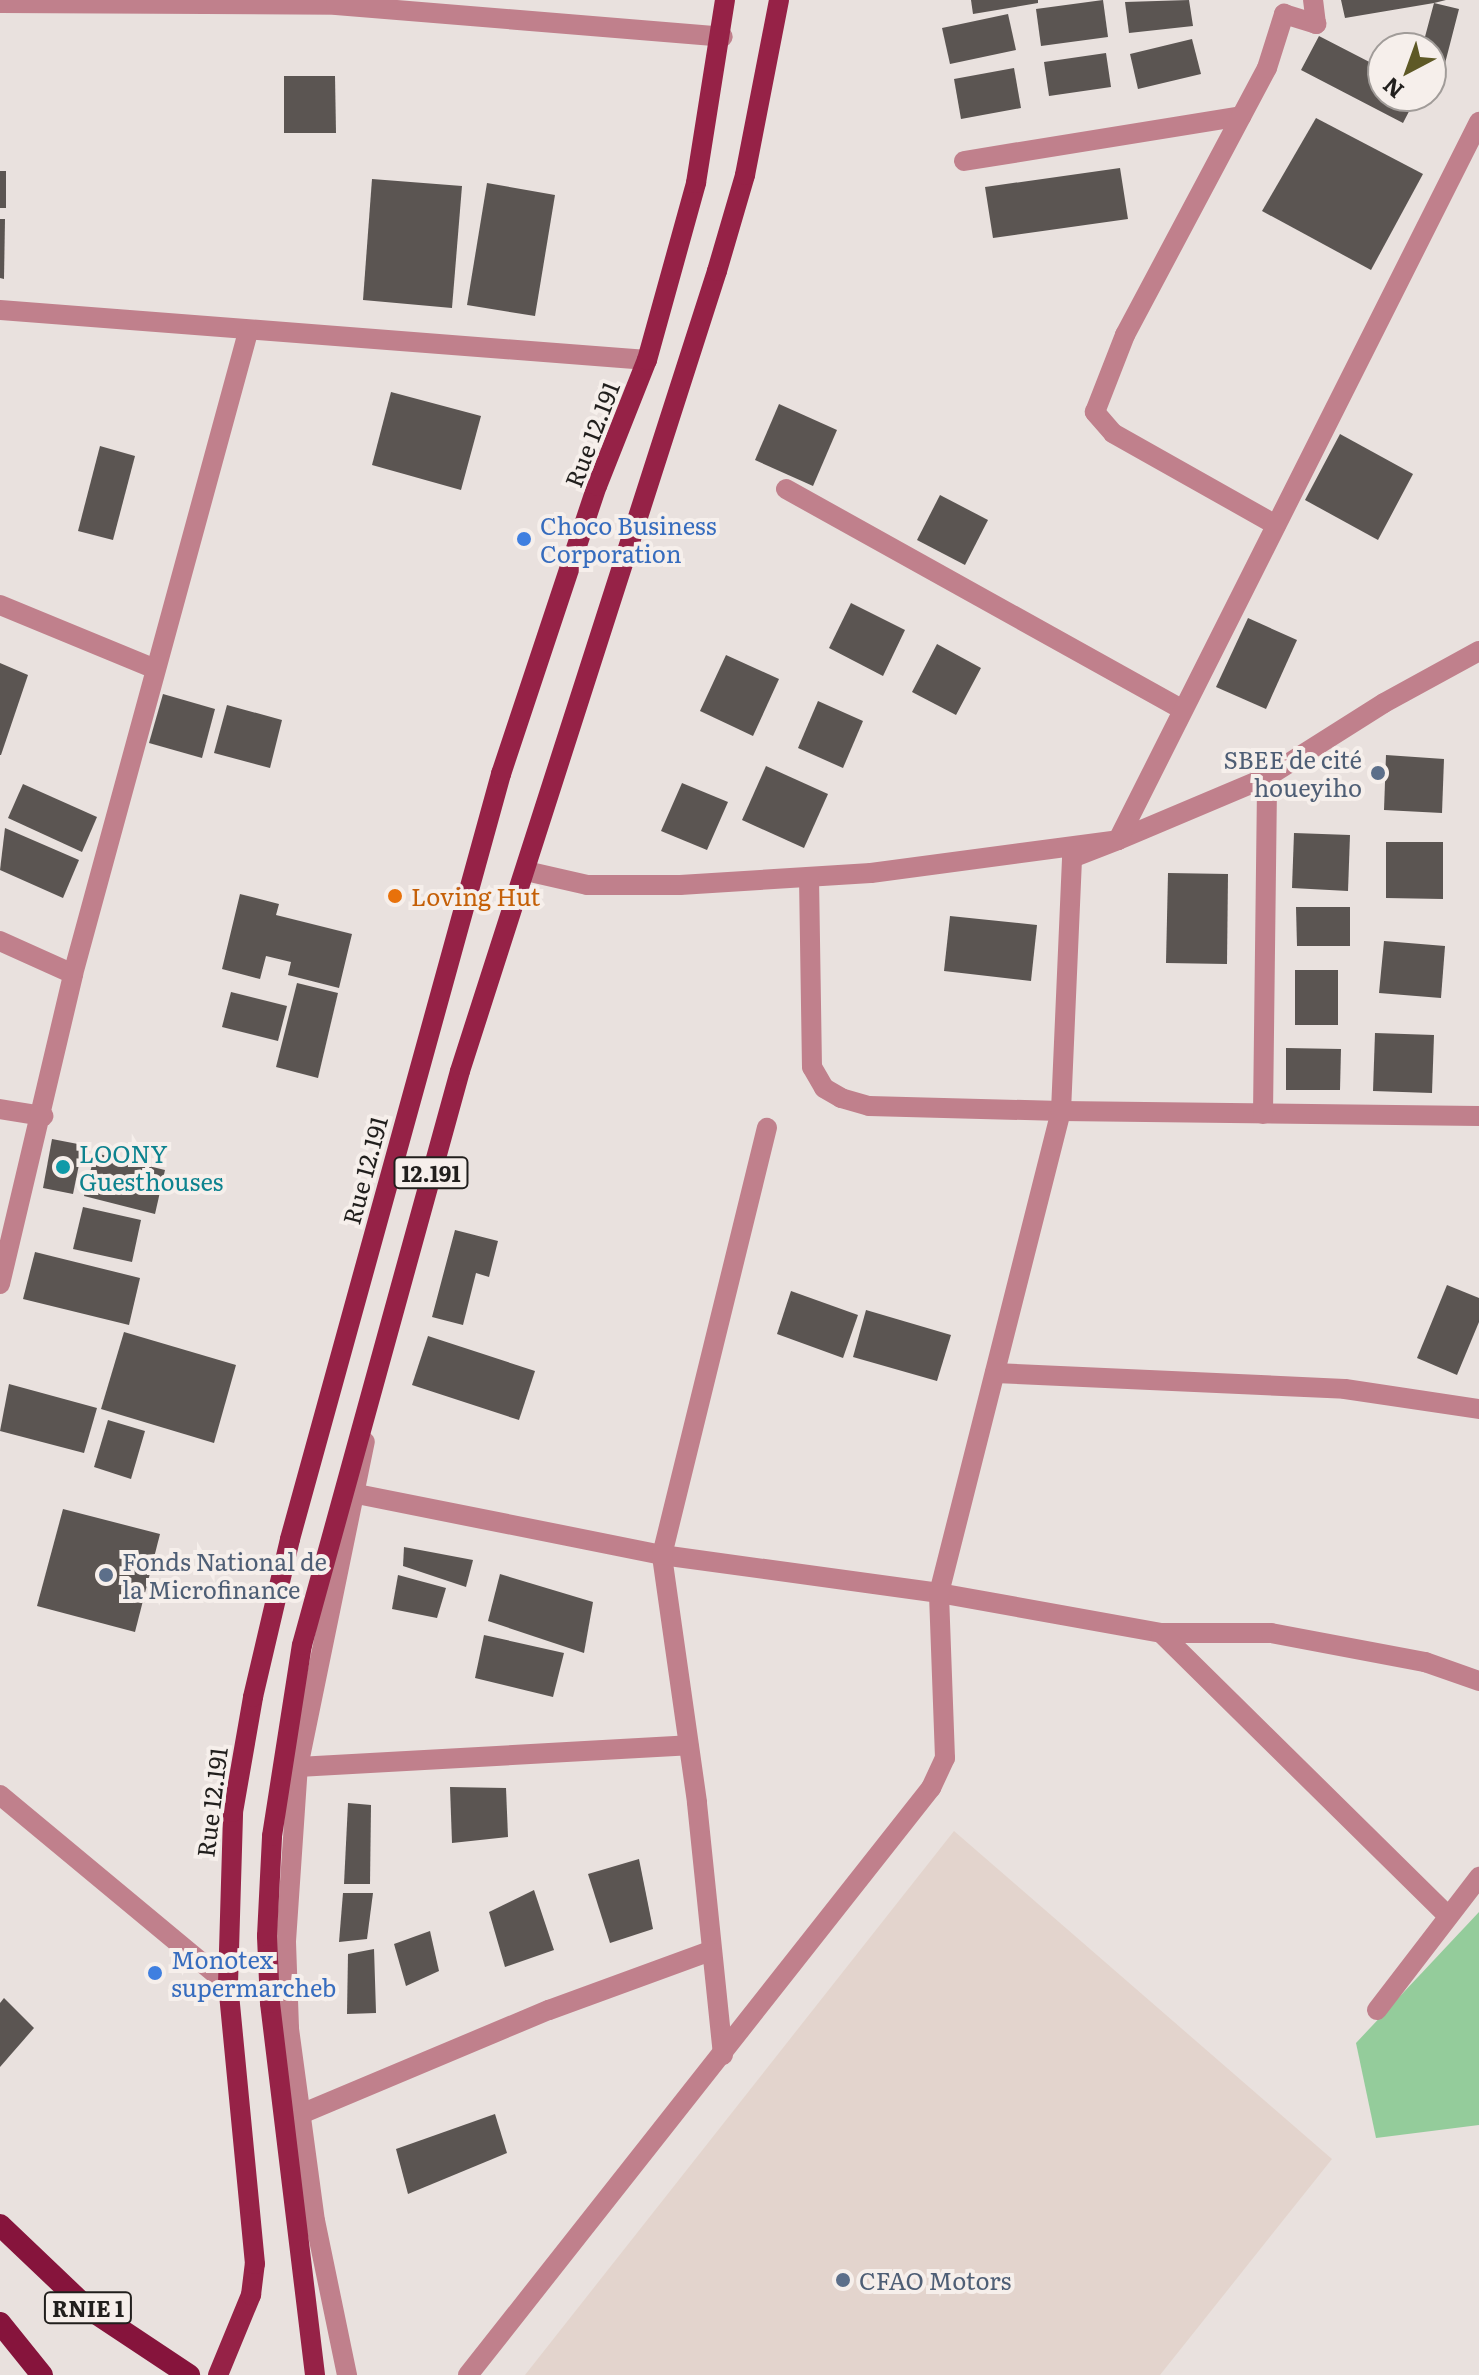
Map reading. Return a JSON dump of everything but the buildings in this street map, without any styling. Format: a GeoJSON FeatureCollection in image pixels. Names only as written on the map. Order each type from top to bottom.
{"type":"FeatureCollection","features":[{"type":"Feature","properties":{"kind":"highway","name":"RNIE 1"},"geometry":{"type":"LineString","coordinates":[[0,2225],[85,2306],[189,2375]]}},
{"type":"Feature","properties":{"kind":"highway","name":"RNIE 1"},"geometry":{"type":"LineString","coordinates":[[0,2323],[42,2375]]}},
{"type":"Feature","properties":{"kind":"main road","name":"Rue 12.191"},"geometry":{"type":"LineString","coordinates":[[218,2375],[251,2295],[255,2264],[228,1984],[233,1812],[290,1539],[501,774],[597,486],[647,360],[696,183],[723,37],[725,0]]}},
{"type":"Feature","properties":{"kind":"main road","name":"12.191"},"geometry":{"type":"LineString","coordinates":[[315,2375],[270,2003],[272,1836],[302,1645],[460,1071],[717,271],[745,175],[779,0]]}},
{"type":"Feature","properties":{"kind":"street"},"geometry":{"type":"LineString","coordinates":[[1276,525],[1113,433],[1095,412],[1125,335],[1267,68],[1284,14],[1316,24],[1313,0]]}},
{"type":"Feature","properties":{"kind":"street"},"geometry":{"type":"LineString","coordinates":[[0,3],[336,2],[723,37]]}},
{"type":"Feature","properties":{"kind":"street"},"geometry":{"type":"LineString","coordinates":[[964,161],[1241,116]]}},
{"type":"Feature","properties":{"kind":"street"},"geometry":{"type":"LineString","coordinates":[[1118,840],[1479,122]]}},
{"type":"Feature","properties":{"kind":"street"},"geometry":{"type":"LineString","coordinates":[[0,310],[248,332],[647,360]]}},
{"type":"Feature","properties":{"kind":"street"},"geometry":{"type":"LineString","coordinates":[[0,1284],[43,1116],[73,974],[248,332]]}},
{"type":"Feature","properties":{"kind":"street"},"geometry":{"type":"LineString","coordinates":[[786,489],[1183,710]]}},
{"type":"Feature","properties":{"kind":"street"},"geometry":{"type":"LineString","coordinates":[[0,605],[155,669]]}},
{"type":"Feature","properties":{"kind":"street"},"geometry":{"type":"LineString","coordinates":[[468,2375],[723,2055],[936,1778],[945,1758],[939,1593],[1061,1111],[1072,858],[1267,777],[1384,703],[1479,651]]}},
{"type":"Feature","properties":{"kind":"street"},"geometry":{"type":"LineString","coordinates":[[1263,1114],[1267,777]]}},
{"type":"Feature","properties":{"kind":"street"},"geometry":{"type":"LineString","coordinates":[[526,871],[587,885],[809,877],[1118,840]]}},
{"type":"Feature","properties":{"kind":"street"},"geometry":{"type":"LineString","coordinates":[[809,877],[812,1067],[824,1088],[869,1106],[1479,1116]]}},
{"type":"Feature","properties":{"kind":"street"},"geometry":{"type":"LineString","coordinates":[[0,941],[73,974]]}},
{"type":"Feature","properties":{"kind":"street"},"geometry":{"type":"LineString","coordinates":[[0,1109],[43,1116]]}},
{"type":"Feature","properties":{"kind":"street"},"geometry":{"type":"LineString","coordinates":[[723,2055],[688,1745],[662,1555],[767,1128]]}},
{"type":"Feature","properties":{"kind":"street"},"geometry":{"type":"LineString","coordinates":[[995,1373],[1345,1389],[1479,1409]]}},
{"type":"Feature","properties":{"kind":"street"},"geometry":{"type":"LineString","coordinates":[[347,2375],[315,2221],[289,2028],[286,1941],[298,1767],[357,1494],[371,1394]]}},
{"type":"Feature","properties":{"kind":"street"},"geometry":{"type":"LineString","coordinates":[[357,1494],[662,1555],[939,1593],[1161,1633],[1271,1633],[1425,1662],[1479,1681]]}},
{"type":"Feature","properties":{"kind":"street"},"geometry":{"type":"LineString","coordinates":[[1161,1633],[1448,1916]]}},
{"type":"Feature","properties":{"kind":"street"},"geometry":{"type":"LineString","coordinates":[[298,1767],[688,1745]]}},
{"type":"Feature","properties":{"kind":"street"},"geometry":{"type":"LineString","coordinates":[[0,1795],[228,1984]]}},
{"type":"Feature","properties":{"kind":"street"},"geometry":{"type":"LineString","coordinates":[[1377,2010],[1479,1877]]}},
{"type":"Feature","properties":{"kind":"street"},"geometry":{"type":"LineString","coordinates":[[301,2114],[549,2010],[710,1951]]}},
{"type":"Feature","properties":{"kind":"shaded area","name":"CFAO Motors"},"geometry":{"type":"Polygon","coordinates":[[[954,1831],[1332,2159],[1160,2375],[525,2375],[954,1831]]]}},
{"type":"Feature","properties":{"kind":"green space"},"geometry":{"type":"Polygon","coordinates":[[[1479,1912],[1479,2125],[1376,2138],[1356,2043],[1479,1912]]]}},
{"type":"Feature","properties":{"kind":"place","name":"Choco Business Corporation"},"geometry":{"type":"Point","coordinates":[524,539]}},
{"type":"Feature","properties":{"kind":"place","name":"SBEE de cité houeyiho"},"geometry":{"type":"Point","coordinates":[1378,773]}},
{"type":"Feature","properties":{"kind":"place","name":"Loving Hut"},"geometry":{"type":"Point","coordinates":[395,896]}},
{"type":"Feature","properties":{"kind":"place","name":"LOONY Guesthouses"},"geometry":{"type":"Point","coordinates":[63,1167]}},
{"type":"Feature","properties":{"kind":"place","name":"Fonds National de la Microfinance"},"geometry":{"type":"Point","coordinates":[106,1575]}},
{"type":"Feature","properties":{"kind":"place","name":"Monotex supermarcheb"},"geometry":{"type":"Point","coordinates":[155,1973]}},
{"type":"Feature","properties":{"kind":"place","name":"CFAO Motors"},"geometry":{"type":"Point","coordinates":[843,2280]}}]}
